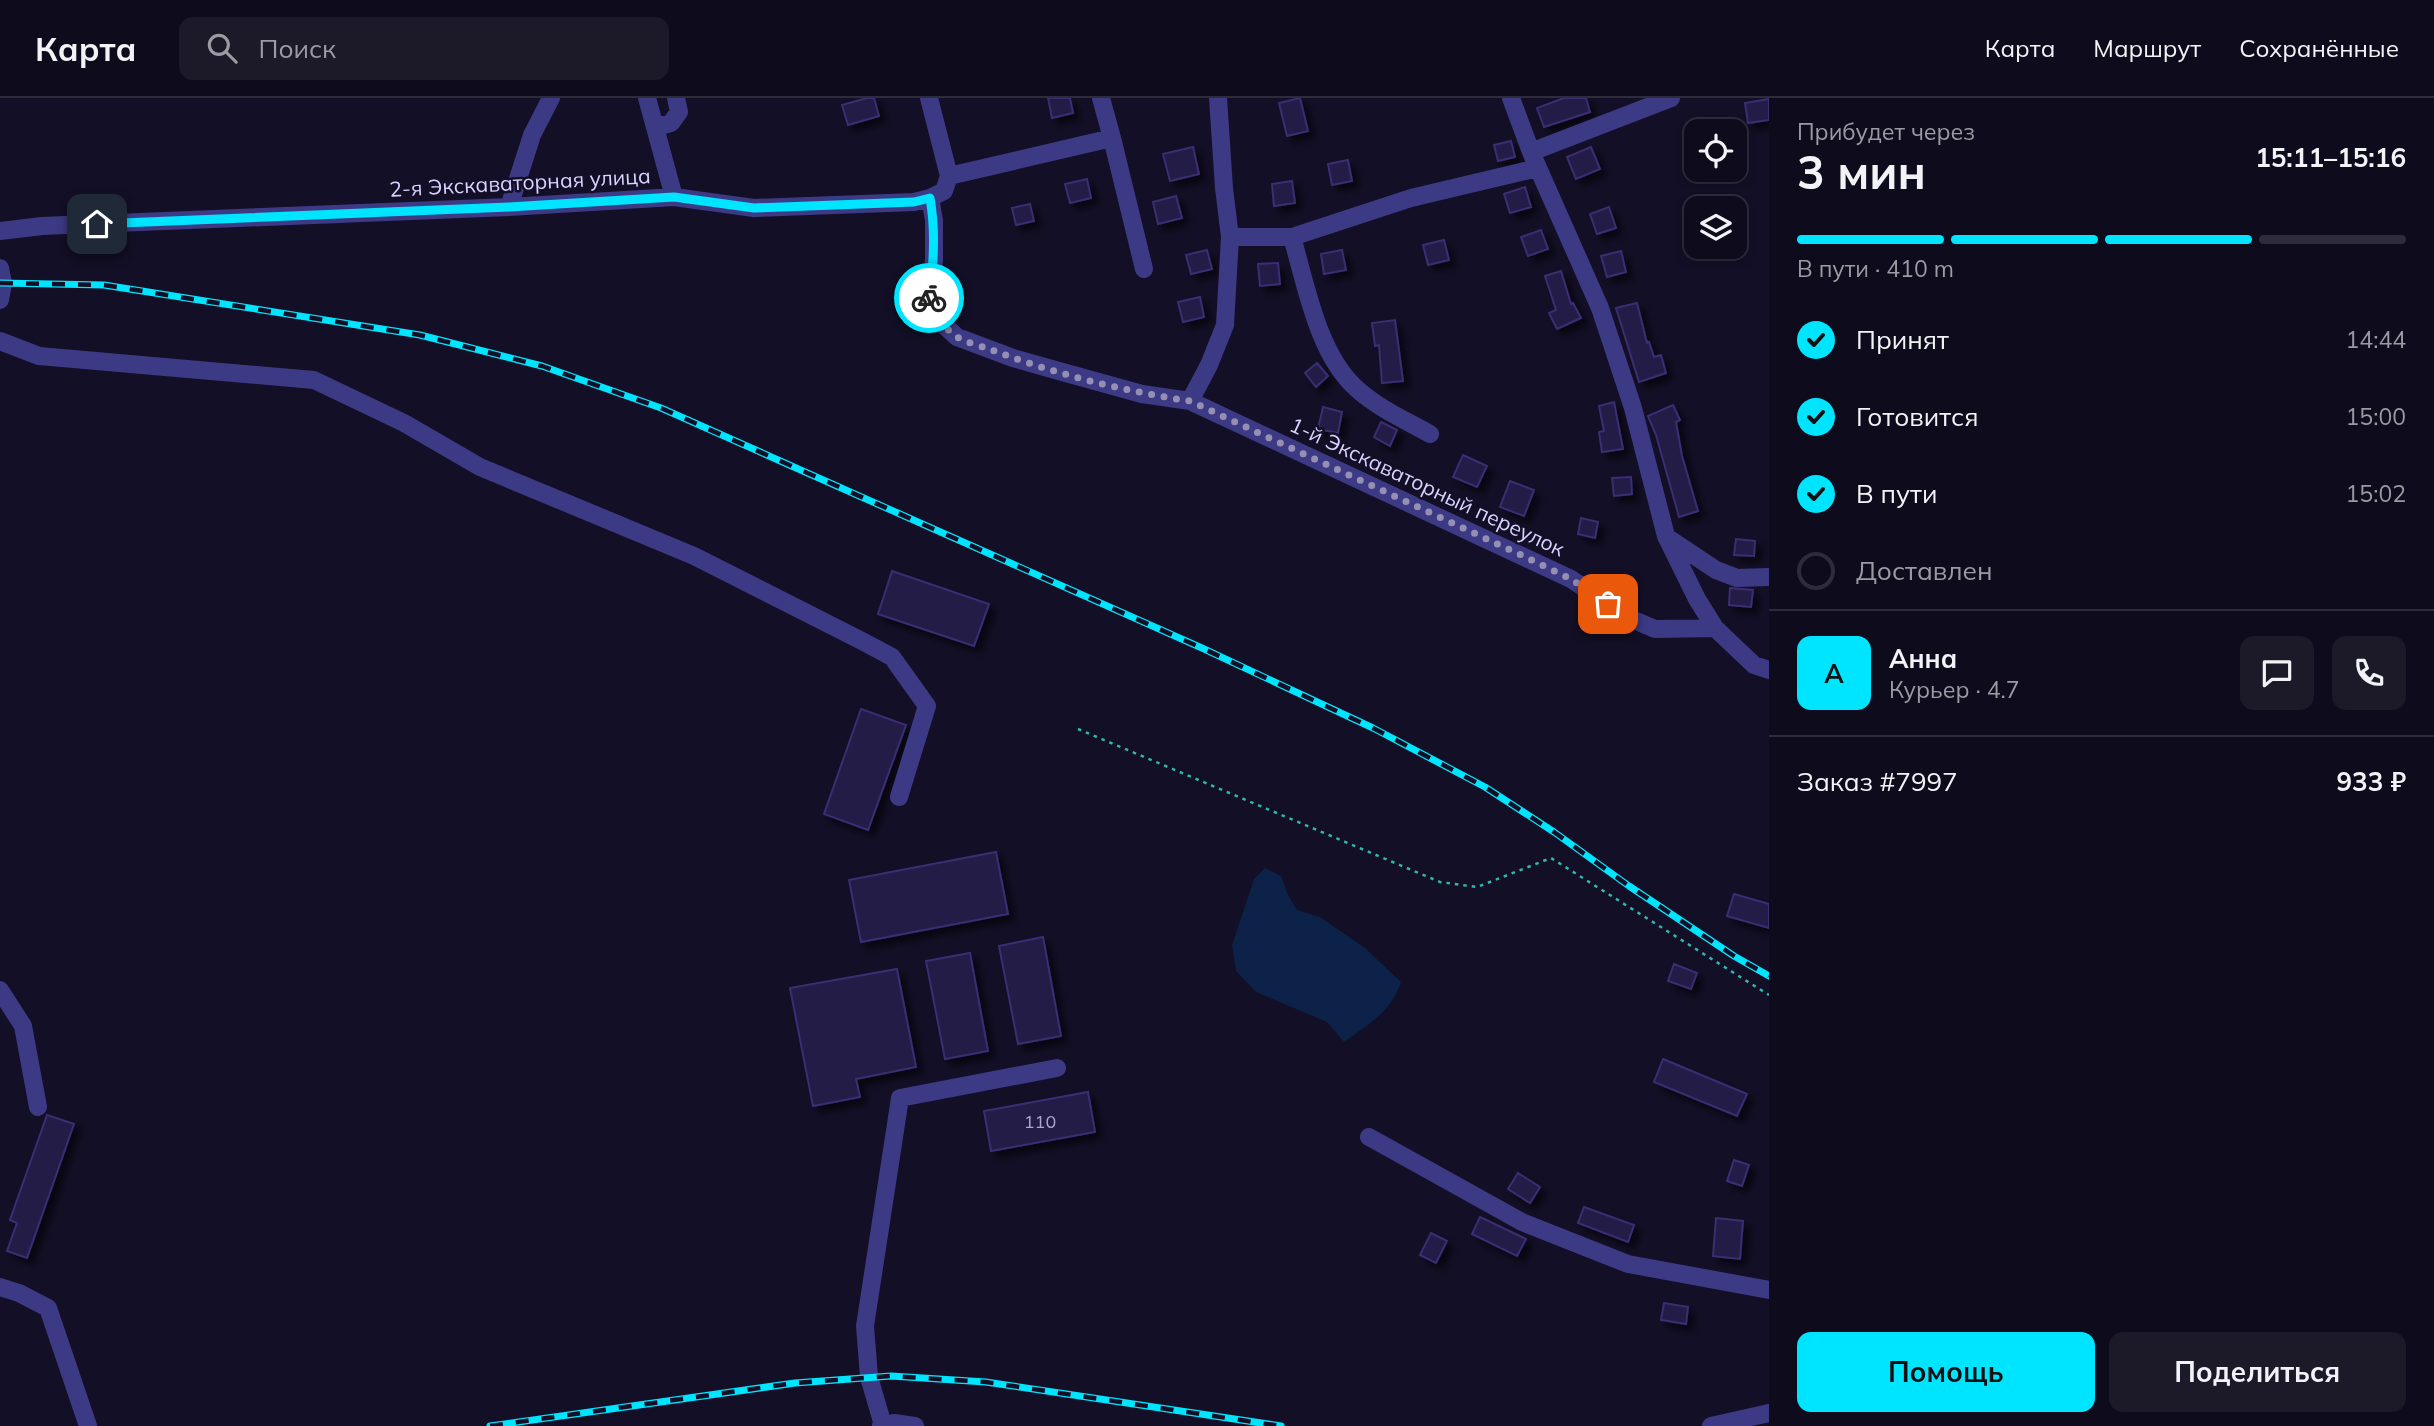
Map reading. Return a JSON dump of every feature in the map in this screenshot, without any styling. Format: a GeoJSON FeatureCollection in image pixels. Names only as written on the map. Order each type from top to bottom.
{"type":"FeatureCollection","features":[{"type":"Feature","properties":{"kind":"street"},"geometry":{"type":"LineString","coordinates":[[509,207],[532,135],[551,98]]}},
{"type":"Feature","properties":{"kind":"street"},"geometry":{"type":"LineString","coordinates":[[647,98],[674,197]]}},
{"type":"Feature","properties":{"kind":"street"},"geometry":{"type":"LineString","coordinates":[[656,127],[671,123],[679,112],[676,98]]}},
{"type":"Feature","properties":{"kind":"street"},"geometry":{"type":"LineString","coordinates":[[929,98],[949,176],[944,191],[930,198]]}},
{"type":"Feature","properties":{"kind":"street"},"geometry":{"type":"LineString","coordinates":[[1101,98],[1144,269]]}},
{"type":"Feature","properties":{"kind":"street"},"geometry":{"type":"LineString","coordinates":[[1190,401],[1209,365],[1225,324],[1230,237],[1218,98]]}},
{"type":"Feature","properties":{"kind":"street"},"geometry":{"type":"LineString","coordinates":[[1511,98],[1600,308],[1633,408],[1665,536],[1715,628],[1754,665],[1769,670]]}},
{"type":"Feature","properties":{"kind":"street"},"geometry":{"type":"LineString","coordinates":[[1230,237],[1292,237],[1535,160],[1671,98]]}},
{"type":"Feature","properties":{"kind":"street"},"geometry":{"type":"LineString","coordinates":[[949,176],[1112,138]]}},
{"type":"Feature","properties":{"kind":"street","name":"2-я Экскаваторная улица"},"geometry":{"type":"LineString","coordinates":[[0,231],[42,226],[509,207],[674,197],[754,208],[914,202],[930,198]]}},
{"type":"Feature","properties":{"kind":"street","name":"1-й Экскаваторный переулок"},"geometry":{"type":"LineString","coordinates":[[930,198],[934,220],[934,260],[929,298],[938,320],[957,337],[1013,358],[1142,394],[1190,401],[1571,579],[1626,617],[1655,629],[1715,628]]}},
{"type":"Feature","properties":{"kind":"street"},"geometry":{"type":"LineString","coordinates":[[1292,237],[1322,335],[1338,366],[1355,388],[1378,406],[1430,434]]}},
{"type":"Feature","properties":{"kind":"street"},"geometry":{"type":"LineString","coordinates":[[0,268],[3,283],[0,300]]}},
{"type":"Feature","properties":{"kind":"street"},"geometry":{"type":"LineString","coordinates":[[0,341],[39,356],[314,380],[404,424],[480,467],[694,556],[850,635],[892,657],[927,706],[899,797]]}},
{"type":"Feature","properties":{"kind":"street"},"geometry":{"type":"LineString","coordinates":[[1665,536],[1716,570],[1737,578],[1769,577]]}},
{"type":"Feature","properties":{"kind":"street"},"geometry":{"type":"LineString","coordinates":[[0,990],[23,1026],[38,1107]]}},
{"type":"Feature","properties":{"kind":"street"},"geometry":{"type":"LineString","coordinates":[[915,1426],[894,1423],[882,1426],[869,1377],[865,1326],[900,1098],[1057,1068]]}},
{"type":"Feature","properties":{"kind":"street"},"geometry":{"type":"LineString","coordinates":[[1369,1137],[1522,1222],[1628,1264],[1769,1290]]}},
{"type":"Feature","properties":{"kind":"street"},"geometry":{"type":"LineString","coordinates":[[0,1287],[19,1293],[48,1308],[88,1426]]}},
{"type":"Feature","properties":{"kind":"street"},"geometry":{"type":"LineString","coordinates":[[1711,1426],[1769,1413]]}},
{"type":"Feature","properties":{"kind":"path"},"geometry":{"type":"LineString","coordinates":[[1078,729],[1440,882],[1477,887],[1551,858],[1769,995]]}},
{"type":"Feature","properties":{"kind":"water"},"geometry":{"type":"Polygon","coordinates":[[[1265,868],[1281,876],[1297,910],[1320,917],[1365,948],[1401,982],[1385,1009],[1344,1042],[1327,1022],[1256,992],[1236,971],[1232,945],[1254,879],[1265,868]]]}},
{"type":"Feature","properties":{"kind":"building"},"geometry":{"type":"Polygon","coordinates":[[[874,98],[879,116],[848,125],[842,105],[874,98]]]}},
{"type":"Feature","properties":{"kind":"building"},"geometry":{"type":"Polygon","coordinates":[[[1048,98],[1070,98],[1073,113],[1052,118],[1048,98]]]}},
{"type":"Feature","properties":{"kind":"building"},"geometry":{"type":"Polygon","coordinates":[[[1300,98],[1308,131],[1287,136],[1279,103],[1300,98]]]}},
{"type":"Feature","properties":{"kind":"building"},"geometry":{"type":"Polygon","coordinates":[[[1564,98],[1586,98],[1590,112],[1544,127],[1537,108],[1564,98]]]}},
{"type":"Feature","properties":{"kind":"building"},"geometry":{"type":"Polygon","coordinates":[[[1769,99],[1769,120],[1748,123],[1745,103],[1769,99]]]}},
{"type":"Feature","properties":{"kind":"building"},"geometry":{"type":"Polygon","coordinates":[[[1511,141],[1515,157],[1498,161],[1494,145],[1511,141]]]}},
{"type":"Feature","properties":{"kind":"building"},"geometry":{"type":"Polygon","coordinates":[[[1193,147],[1199,174],[1170,181],[1163,154],[1193,147]]]}},
{"type":"Feature","properties":{"kind":"building"},"geometry":{"type":"Polygon","coordinates":[[[1591,147],[1600,169],[1576,179],[1567,157],[1591,147]]]}},
{"type":"Feature","properties":{"kind":"building"},"geometry":{"type":"Polygon","coordinates":[[[1348,160],[1352,181],[1332,185],[1328,164],[1348,160]]]}},
{"type":"Feature","properties":{"kind":"building"},"geometry":{"type":"Polygon","coordinates":[[[1087,179],[1091,198],[1070,203],[1065,184],[1087,179]]]}},
{"type":"Feature","properties":{"kind":"building"},"geometry":{"type":"Polygon","coordinates":[[[1292,181],[1295,203],[1274,206],[1272,184],[1292,181]]]}},
{"type":"Feature","properties":{"kind":"building"},"geometry":{"type":"Polygon","coordinates":[[[1525,187],[1531,207],[1510,213],[1504,194],[1525,187]]]}},
{"type":"Feature","properties":{"kind":"building"},"geometry":{"type":"Polygon","coordinates":[[[1176,196],[1182,218],[1158,224],[1153,202],[1176,196]]]}},
{"type":"Feature","properties":{"kind":"building"},"geometry":{"type":"Polygon","coordinates":[[[1030,204],[1034,221],[1016,225],[1012,208],[1030,204]]]}},
{"type":"Feature","properties":{"kind":"building"},"geometry":{"type":"Polygon","coordinates":[[[1609,207],[1616,228],[1597,234],[1590,214],[1609,207]]]}},
{"type":"Feature","properties":{"kind":"building"},"geometry":{"type":"Polygon","coordinates":[[[1541,230],[1548,249],[1528,256],[1521,237],[1541,230]]]}},
{"type":"Feature","properties":{"kind":"building"},"geometry":{"type":"Polygon","coordinates":[[[1444,240],[1449,260],[1428,265],[1423,245],[1444,240]]]}},
{"type":"Feature","properties":{"kind":"building"},"geometry":{"type":"Polygon","coordinates":[[[1207,250],[1212,269],[1191,274],[1186,255],[1207,250]]]}},
{"type":"Feature","properties":{"kind":"building"},"geometry":{"type":"Polygon","coordinates":[[[1342,250],[1346,270],[1324,274],[1321,254],[1342,250]]]}},
{"type":"Feature","properties":{"kind":"building"},"geometry":{"type":"Polygon","coordinates":[[[1621,251],[1626,272],[1607,277],[1601,256],[1621,251]]]}},
{"type":"Feature","properties":{"kind":"building"},"geometry":{"type":"Polygon","coordinates":[[[1278,263],[1280,284],[1260,286],[1258,264],[1278,263]]]}},
{"type":"Feature","properties":{"kind":"building"},"geometry":{"type":"Polygon","coordinates":[[[1561,271],[1571,304],[1573,303],[1581,318],[1557,329],[1549,313],[1556,310],[1545,276],[1561,271]]]}},
{"type":"Feature","properties":{"kind":"building"},"geometry":{"type":"Polygon","coordinates":[[[1200,297],[1204,317],[1183,322],[1178,302],[1200,297]]]}},
{"type":"Feature","properties":{"kind":"building"},"geometry":{"type":"Polygon","coordinates":[[[1637,303],[1647,343],[1649,342],[1654,357],[1661,355],[1666,373],[1639,382],[1616,308],[1637,303]]]}},
{"type":"Feature","properties":{"kind":"building"},"geometry":{"type":"Polygon","coordinates":[[[1395,320],[1403,381],[1382,383],[1379,345],[1375,346],[1372,323],[1395,320]]]}},
{"type":"Feature","properties":{"kind":"building"},"geometry":{"type":"Polygon","coordinates":[[[1317,363],[1328,376],[1316,387],[1305,373],[1317,363]]]}},
{"type":"Feature","properties":{"kind":"building"},"geometry":{"type":"Polygon","coordinates":[[[1614,402],[1623,449],[1602,452],[1599,432],[1604,431],[1599,406],[1614,402]]]}},
{"type":"Feature","properties":{"kind":"building"},"geometry":{"type":"Polygon","coordinates":[[[1673,405],[1680,420],[1676,422],[1682,456],[1698,511],[1679,517],[1648,416],[1673,405]]]}},
{"type":"Feature","properties":{"kind":"building"},"geometry":{"type":"Polygon","coordinates":[[[1323,407],[1342,412],[1338,433],[1318,429],[1323,407]]]}},
{"type":"Feature","properties":{"kind":"building"},"geometry":{"type":"Polygon","coordinates":[[[1381,422],[1397,430],[1390,446],[1374,437],[1381,422]]]}},
{"type":"Feature","properties":{"kind":"building"},"geometry":{"type":"Polygon","coordinates":[[[1463,455],[1487,466],[1477,487],[1453,477],[1463,455]]]}},
{"type":"Feature","properties":{"kind":"building"},"geometry":{"type":"Polygon","coordinates":[[[1631,477],[1632,494],[1614,496],[1612,478],[1631,477]]]}},
{"type":"Feature","properties":{"kind":"building"},"geometry":{"type":"Polygon","coordinates":[[[1510,481],[1534,490],[1524,516],[1500,507],[1510,481]]]}},
{"type":"Feature","properties":{"kind":"building"},"geometry":{"type":"Polygon","coordinates":[[[1581,518],[1598,522],[1595,538],[1578,534],[1581,518]]]}},
{"type":"Feature","properties":{"kind":"building"},"geometry":{"type":"Polygon","coordinates":[[[1736,539],[1755,541],[1754,556],[1734,555],[1736,539]]]}},
{"type":"Feature","properties":{"kind":"building"},"geometry":{"type":"Polygon","coordinates":[[[892,571],[989,604],[974,646],[878,614],[892,571]]]}},
{"type":"Feature","properties":{"kind":"building"},"geometry":{"type":"Polygon","coordinates":[[[1730,588],[1753,590],[1751,607],[1729,605],[1730,588]]]}},
{"type":"Feature","properties":{"kind":"building"},"geometry":{"type":"Polygon","coordinates":[[[861,709],[906,725],[868,830],[824,814],[861,709]]]}},
{"type":"Feature","properties":{"kind":"building"},"geometry":{"type":"Polygon","coordinates":[[[996,852],[1008,914],[861,942],[849,880],[996,852]]]}},
{"type":"Feature","properties":{"kind":"building"},"geometry":{"type":"Polygon","coordinates":[[[1734,894],[1769,904],[1769,928],[1727,916],[1734,894]]]}},
{"type":"Feature","properties":{"kind":"building"},"geometry":{"type":"Polygon","coordinates":[[[1043,937],[1061,1036],[1018,1044],[999,946],[1043,937]]]}},
{"type":"Feature","properties":{"kind":"building"},"geometry":{"type":"Polygon","coordinates":[[[970,953],[988,1051],[945,1059],[926,961],[970,953]]]}},
{"type":"Feature","properties":{"kind":"building"},"geometry":{"type":"Polygon","coordinates":[[[1674,964],[1697,973],[1691,989],[1668,981],[1674,964]]]}},
{"type":"Feature","properties":{"kind":"building"},"geometry":{"type":"Polygon","coordinates":[[[897,969],[916,1067],[856,1079],[860,1097],[813,1106],[790,988],[897,969]]]}},
{"type":"Feature","properties":{"kind":"building"},"geometry":{"type":"Polygon","coordinates":[[[1663,1059],[1747,1094],[1737,1116],[1654,1082],[1663,1059]]]}},
{"type":"Feature","properties":{"kind":"building"},"geometry":{"type":"Polygon","coordinates":[[[1088,1092],[1095,1132],[991,1151],[984,1111],[1088,1092]]]}},
{"type":"Feature","properties":{"kind":"building"},"geometry":{"type":"Polygon","coordinates":[[[47,1115],[74,1124],[27,1258],[7,1251],[17,1223],[10,1220],[47,1115]]]}},
{"type":"Feature","properties":{"kind":"building"},"geometry":{"type":"Polygon","coordinates":[[[1734,1160],[1749,1165],[1742,1186],[1727,1181],[1734,1160]]]}},
{"type":"Feature","properties":{"kind":"building"},"geometry":{"type":"Polygon","coordinates":[[[1518,1173],[1540,1187],[1530,1203],[1508,1189],[1518,1173]]]}},
{"type":"Feature","properties":{"kind":"building"},"geometry":{"type":"Polygon","coordinates":[[[1584,1207],[1634,1225],[1628,1242],[1578,1223],[1584,1207]]]}},
{"type":"Feature","properties":{"kind":"building"},"geometry":{"type":"Polygon","coordinates":[[[1480,1217],[1526,1239],[1517,1256],[1472,1234],[1480,1217]]]}},
{"type":"Feature","properties":{"kind":"building"},"geometry":{"type":"Polygon","coordinates":[[[1716,1218],[1743,1221],[1740,1259],[1713,1256],[1716,1218]]]}},
{"type":"Feature","properties":{"kind":"building"},"geometry":{"type":"Polygon","coordinates":[[[1431,1233],[1447,1241],[1436,1263],[1420,1255],[1431,1233]]]}},
{"type":"Feature","properties":{"kind":"building"},"geometry":{"type":"Polygon","coordinates":[[[1664,1303],[1688,1307],[1686,1324],[1661,1320],[1664,1303]]]}},
{"type":"Feature","properties":{"kind":"railway"},"geometry":{"type":"LineString","coordinates":[[0,283],[104,285],[420,335],[542,366],[661,408],[1202,648],[1373,728],[1485,787],[1734,956],[1769,976]]}},
{"type":"Feature","properties":{"kind":"railway"},"geometry":{"type":"LineString","coordinates":[[490,1426],[795,1383],[891,1376],[986,1382],[1281,1426]]}},
{"type":"Feature","properties":{"kind":"way so far"},"geometry":{"type":"LineString","coordinates":[[929,298],[938,320],[957,337],[1013,358],[1142,394],[1190,401],[1571,579],[1608,604]]}},
{"type":"Feature","properties":{"kind":"route"},"geometry":{"type":"LineString","coordinates":[[97,224],[509,207],[674,197],[754,208],[914,202],[930,198],[934,220],[934,260],[929,298]]}}]}
